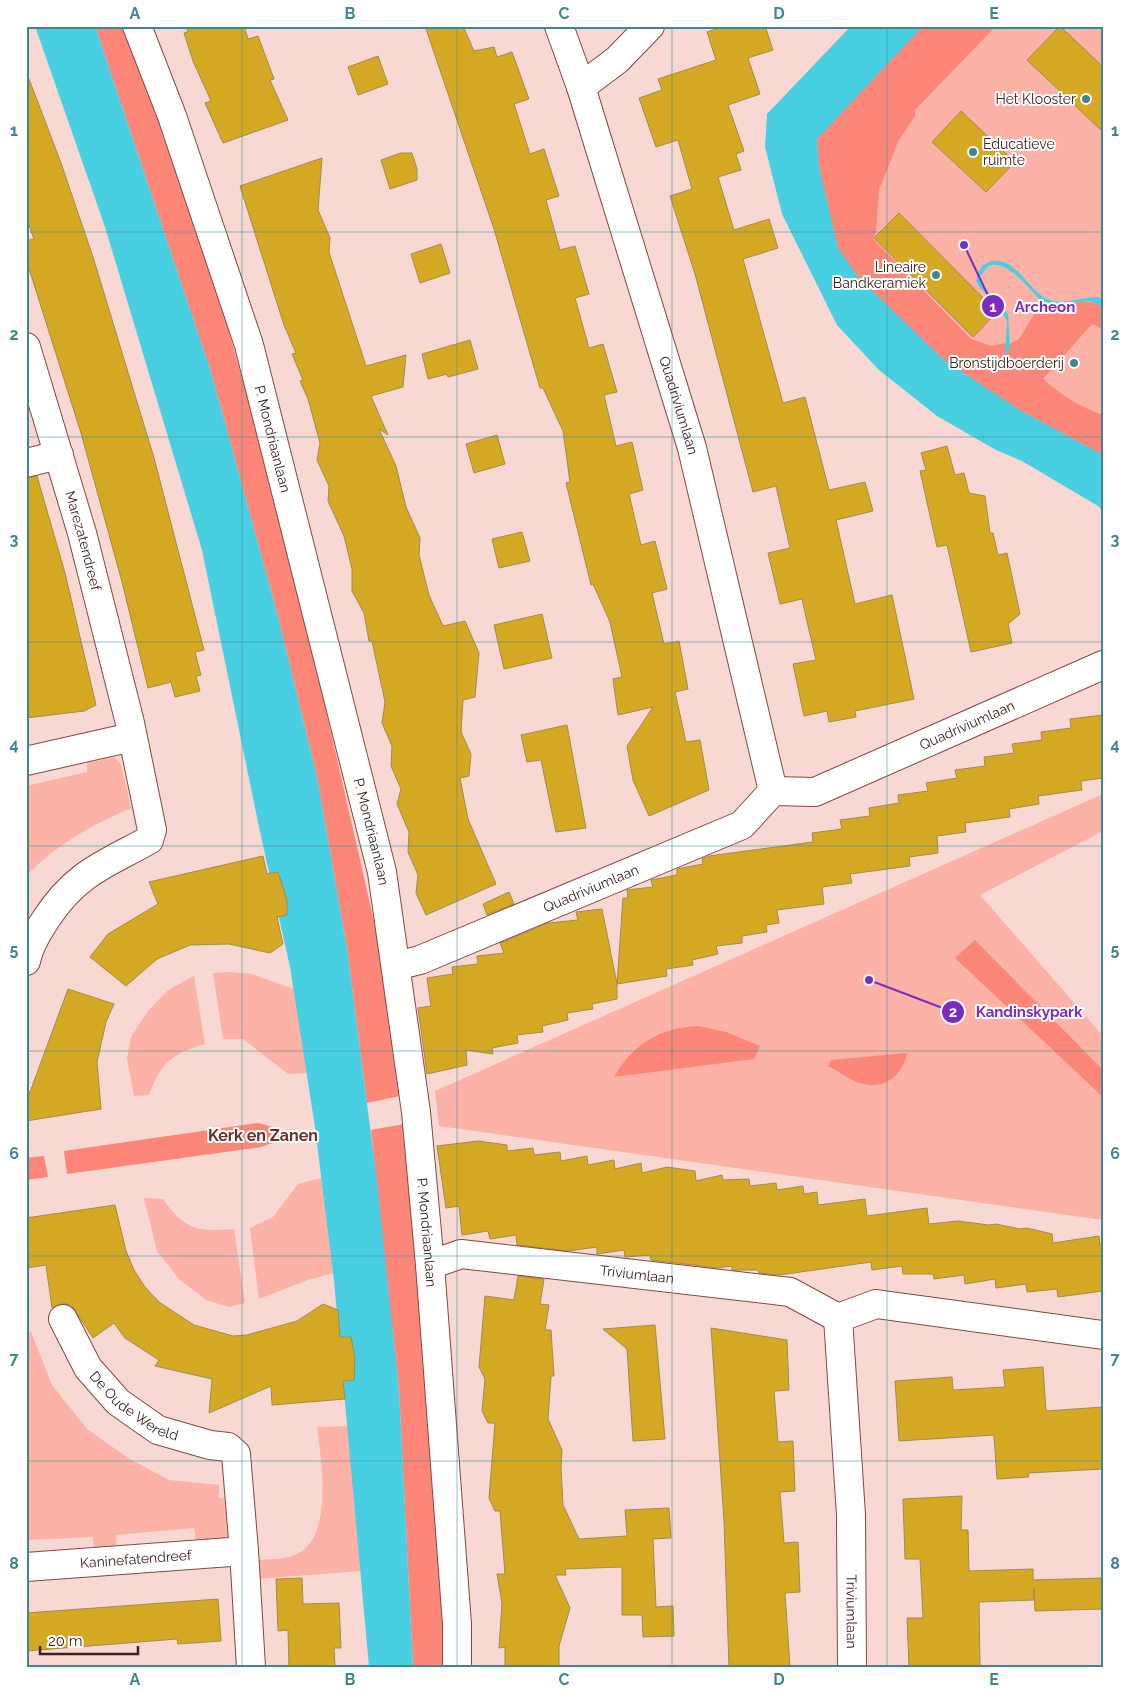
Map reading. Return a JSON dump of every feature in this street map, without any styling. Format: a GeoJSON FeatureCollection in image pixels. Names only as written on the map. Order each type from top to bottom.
{"type":"FeatureCollection","features":[{"type":"Feature","properties":{"kind":"street","name":"P. Mondriaanlaan"},"geometry":{"type":"LineString","coordinates":[[137,26],[172,116],[249,345],[382,872],[416,1112],[430,1265],[457,1624],[457,1667]]}},
{"type":"Feature","properties":{"kind":"street","name":"Quadriviumlaan"},"geometry":{"type":"LineString","coordinates":[[559,26],[581,87],[692,448],[773,791]]}},
{"type":"Feature","properties":{"kind":"street"},"geometry":{"type":"LineString","coordinates":[[581,87],[617,60],[650,26]]}},
{"type":"Feature","properties":{"kind":"street","name":"Marezatendreef"},"geometry":{"type":"LineString","coordinates":[[26,346],[82,533],[132,737],[152,830],[150,840],[101,864],[78,880],[59,900],[39,929],[26,961]]}},
{"type":"Feature","properties":{"kind":"street"},"geometry":{"type":"LineString","coordinates":[[26,463],[59,455]]}},
{"type":"Feature","properties":{"kind":"street","name":"Quadriviumlaan"},"geometry":{"type":"LineString","coordinates":[[396,966],[420,960],[742,825],[773,791],[815,792],[1103,666]]}},
{"type":"Feature","properties":{"kind":"street"},"geometry":{"type":"LineString","coordinates":[[26,761],[132,737]]}},
{"type":"Feature","properties":{"kind":"street","name":"Triviumlaan"},"geometry":{"type":"LineString","coordinates":[[430,1265],[461,1254],[790,1292],[838,1318],[851,1515],[852,1667]]}},
{"type":"Feature","properties":{"kind":"street"},"geometry":{"type":"LineString","coordinates":[[838,1318],[876,1304],[1103,1335]]}},
{"type":"Feature","properties":{"kind":"street","name":"De Oude Wereld"},"geometry":{"type":"LineString","coordinates":[[63,1319],[88,1368],[118,1402],[158,1430],[210,1445],[228,1447],[236,1454],[244,1551]]}},
{"type":"Feature","properties":{"kind":"street"},"geometry":{"type":"LineString","coordinates":[[244,1551],[251,1667]]}},
{"type":"Feature","properties":{"kind":"street","name":"Kaninefatendreef"},"geometry":{"type":"LineString","coordinates":[[26,1567],[244,1551]]}},
{"type":"Feature","properties":{"kind":"shaded area"},"geometry":{"type":"Polygon","coordinates":[[[95,26],[124,26],[154,98],[214,279],[285,530],[383,961],[400,1096],[367,1103],[347,949],[317,777],[277,613],[211,372],[95,26]]]}},
{"type":"Feature","properties":{"kind":"shaded area"},"geometry":{"type":"Polygon","coordinates":[[[875,26],[1103,26],[1103,492],[845,290],[807,120],[875,26]]]}},
{"type":"Feature","properties":{"kind":"shaded area"},"geometry":{"type":"Polygon","coordinates":[[[923,26],[996,26],[915,110],[915,116],[899,140],[879,190],[876,232],[873,239],[971,339],[991,346],[1006,343],[1005,352],[1010,344],[1019,339],[1042,301],[1047,305],[1054,306],[1085,302],[1103,307],[1103,329],[1092,324],[1043,379],[1071,400],[1103,415],[1103,455],[1018,409],[944,360],[859,278],[838,248],[819,167],[817,139],[923,26]]]}},
{"type":"Feature","properties":{"kind":"shaded area"},"geometry":{"type":"Polygon","coordinates":[[[114,757],[121,764],[131,808],[62,845],[26,876],[26,786],[87,772],[87,763],[114,757]]]}},
{"type":"Feature","properties":{"kind":"shaded area"},"geometry":{"type":"Polygon","coordinates":[[[1103,794],[1103,831],[980,895],[1103,1036],[1103,1220],[439,1126],[435,1091],[1103,794]]]}},
{"type":"Feature","properties":{"kind":"shaded area"},"geometry":{"type":"Polygon","coordinates":[[[975,940],[1103,1070],[1103,1097],[955,958],[975,940]]]}},
{"type":"Feature","properties":{"kind":"shaded area"},"geometry":{"type":"Polygon","coordinates":[[[213,973],[252,974],[294,989],[307,1073],[288,1074],[243,1039],[223,1039],[213,973]]]}},
{"type":"Feature","properties":{"kind":"shaded area"},"geometry":{"type":"Polygon","coordinates":[[[194,976],[205,1044],[184,1052],[169,1061],[158,1075],[149,1095],[134,1096],[127,1058],[131,1037],[148,1011],[168,990],[194,976]]]}},
{"type":"Feature","properties":{"kind":"shaded area"},"geometry":{"type":"Polygon","coordinates":[[[698,1026],[726,1032],[760,1046],[754,1059],[614,1077],[630,1055],[648,1040],[671,1030],[698,1026]]]}},
{"type":"Feature","properties":{"kind":"shaded area"},"geometry":{"type":"Polygon","coordinates":[[[907,1053],[901,1069],[890,1080],[882,1084],[866,1085],[857,1082],[828,1066],[831,1060],[907,1053]]]}},
{"type":"Feature","properties":{"kind":"shaded area"},"geometry":{"type":"Polygon","coordinates":[[[258,1123],[280,1129],[281,1140],[261,1147],[67,1174],[64,1151],[258,1123]]]}},
{"type":"Feature","properties":{"kind":"shaded area"},"geometry":{"type":"Polygon","coordinates":[[[404,1124],[412,1171],[442,1580],[444,1667],[413,1667],[399,1390],[371,1130],[404,1124]]]}},
{"type":"Feature","properties":{"kind":"shaded area"},"geometry":{"type":"Polygon","coordinates":[[[44,1156],[48,1177],[26,1180],[26,1158],[44,1156]]]}},
{"type":"Feature","properties":{"kind":"shaded area"},"geometry":{"type":"Polygon","coordinates":[[[322,1178],[333,1273],[308,1280],[259,1299],[250,1228],[273,1217],[298,1184],[322,1178]]]}},
{"type":"Feature","properties":{"kind":"shaded area"},"geometry":{"type":"Polygon","coordinates":[[[144,1198],[163,1199],[178,1217],[193,1227],[211,1230],[234,1229],[245,1303],[229,1307],[206,1300],[179,1279],[157,1251],[144,1198]]]}},
{"type":"Feature","properties":{"kind":"shaded area"},"geometry":{"type":"Polygon","coordinates":[[[31,1332],[52,1385],[87,1429],[128,1458],[169,1480],[219,1485],[219,1498],[231,1499],[230,1540],[196,1542],[194,1528],[116,1535],[117,1547],[94,1549],[93,1537],[26,1540],[26,1333],[31,1332]]]}},
{"type":"Feature","properties":{"kind":"shaded area"},"geometry":{"type":"Polygon","coordinates":[[[349,1426],[362,1571],[256,1579],[255,1560],[293,1556],[309,1545],[321,1515],[322,1477],[317,1427],[349,1426]]]}},
{"type":"Feature","properties":{"kind":"water"},"geometry":{"type":"Polygon","coordinates":[[[35,26],[95,26],[211,372],[277,613],[317,777],[347,949],[377,1181],[399,1390],[413,1667],[369,1667],[334,1281],[315,1127],[290,967],[202,550],[105,227],[35,26]]]}},
{"type":"Feature","properties":{"kind":"water"},"geometry":{"type":"Polygon","coordinates":[[[851,26],[923,26],[817,139],[819,167],[838,248],[859,278],[944,360],[1018,409],[1103,455],[1103,511],[1098,506],[1022,461],[996,450],[937,416],[879,370],[837,325],[782,214],[765,147],[767,114],[851,26]]]}},
{"type":"Feature","properties":{"kind":"water"},"geometry":{"type":"Polygon","coordinates":[[[991,261],[1010,265],[1045,298],[1064,302],[1097,297],[1103,299],[1103,307],[1090,301],[1047,306],[1012,272],[996,265],[988,266],[979,278],[982,286],[1001,302],[1008,315],[1010,346],[1007,355],[1005,352],[1007,321],[996,302],[980,288],[976,281],[983,265],[991,261]]]}},
{"type":"Feature","properties":{"kind":"building"},"geometry":{"type":"Polygon","coordinates":[[[186,26],[244,26],[248,39],[258,36],[274,79],[270,80],[288,120],[223,143],[205,103],[211,101],[193,61],[184,33],[188,32],[186,26]]]}},
{"type":"Feature","properties":{"kind":"building"},"geometry":{"type":"Polygon","coordinates":[[[425,26],[463,26],[474,51],[494,47],[497,57],[512,52],[529,99],[514,104],[530,154],[544,149],[559,196],[546,200],[560,250],[575,246],[589,294],[575,298],[589,348],[603,344],[617,392],[604,395],[616,446],[632,442],[643,490],[629,494],[641,545],[655,541],[667,589],[652,593],[664,644],[679,641],[688,689],[675,692],[686,742],[700,740],[709,790],[649,816],[633,780],[627,746],[653,707],[618,715],[613,679],[622,677],[610,622],[593,584],[591,585],[566,483],[570,482],[563,431],[543,388],[540,388],[494,229],[425,26]]]}},
{"type":"Feature","properties":{"kind":"building"},"geometry":{"type":"Polygon","coordinates":[[[725,26],[765,26],[773,50],[748,58],[760,94],[728,105],[744,151],[736,154],[741,170],[718,177],[734,230],[769,219],[778,248],[743,259],[783,403],[805,397],[829,490],[865,482],[873,511],[836,520],[855,604],[892,595],[914,699],[855,711],[856,717],[829,722],[827,711],[804,716],[793,664],[816,660],[802,599],[780,604],[768,553],[790,548],[776,486],[753,492],[695,274],[670,196],[692,189],[678,140],[656,147],[639,98],[662,90],[658,79],[716,60],[707,32],[725,26]]]}},
{"type":"Feature","properties":{"kind":"building","name":"Het Klooster"},"geometry":{"type":"Polygon","coordinates":[[[1060,26],[1103,67],[1103,132],[1027,60],[1060,26]]]}},
{"type":"Feature","properties":{"kind":"building"},"geometry":{"type":"Polygon","coordinates":[[[378,56],[388,84],[358,95],[348,67],[378,56]]]}},
{"type":"Feature","properties":{"kind":"building"},"geometry":{"type":"Polygon","coordinates":[[[26,79],[29,79],[61,163],[93,257],[154,458],[204,650],[195,652],[201,675],[196,676],[200,691],[175,697],[171,682],[148,688],[121,578],[81,433],[26,259],[26,241],[34,239],[26,217],[26,79]]]}},
{"type":"Feature","properties":{"kind":"building","name":"Educatieve ruimte"},"geometry":{"type":"Polygon","coordinates":[[[961,111],[1015,162],[986,192],[932,142],[961,111]]]}},
{"type":"Feature","properties":{"kind":"building"},"geometry":{"type":"Polygon","coordinates":[[[401,153],[412,153],[417,169],[417,180],[390,189],[381,160],[401,153]]]}},
{"type":"Feature","properties":{"kind":"building"},"geometry":{"type":"Polygon","coordinates":[[[322,158],[318,210],[330,238],[329,252],[366,366],[406,355],[403,387],[371,396],[388,435],[379,429],[396,466],[406,507],[420,538],[419,555],[429,595],[443,626],[465,621],[479,653],[475,697],[463,700],[461,732],[471,754],[469,776],[460,778],[468,819],[496,884],[426,915],[416,893],[418,875],[408,852],[409,832],[397,804],[401,789],[391,766],[392,746],[382,723],[385,702],[372,641],[369,641],[364,613],[352,591],[352,569],[344,536],[328,501],[329,486],[317,460],[320,443],[308,399],[300,381],[303,380],[292,354],[296,353],[284,325],[240,186],[322,158]]]}},
{"type":"Feature","properties":{"kind":"building","name":"Lineaire Bandkeramiek"},"geometry":{"type":"Polygon","coordinates":[[[899,213],[997,312],[973,337],[874,238],[899,213]]]}},
{"type":"Feature","properties":{"kind":"building"},"geometry":{"type":"Polygon","coordinates":[[[441,244],[450,273],[420,283],[411,254],[441,244]]]}},
{"type":"Feature","properties":{"kind":"building"},"geometry":{"type":"Polygon","coordinates":[[[470,340],[478,369],[448,377],[447,374],[428,379],[422,354],[470,340]]]}},
{"type":"Feature","properties":{"kind":"building"},"geometry":{"type":"Polygon","coordinates":[[[497,435],[505,464],[474,473],[466,444],[497,435]]]}},
{"type":"Feature","properties":{"kind":"building"},"geometry":{"type":"Polygon","coordinates":[[[947,446],[955,475],[964,473],[969,493],[985,496],[990,533],[993,533],[998,555],[1007,553],[1020,614],[1008,624],[1012,643],[971,652],[947,545],[937,547],[920,471],[926,470],[921,453],[947,446]]]}},
{"type":"Feature","properties":{"kind":"building"},"geometry":{"type":"Polygon","coordinates":[[[37,476],[65,573],[96,705],[84,711],[26,718],[26,478],[37,476]]]}},
{"type":"Feature","properties":{"kind":"building"},"geometry":{"type":"Polygon","coordinates":[[[522,532],[530,561],[499,568],[492,539],[522,532]]]}},
{"type":"Feature","properties":{"kind":"building"},"geometry":{"type":"Polygon","coordinates":[[[542,614],[552,658],[504,669],[494,625],[542,614]]]}},
{"type":"Feature","properties":{"kind":"building"},"geometry":{"type":"Polygon","coordinates":[[[1103,715],[1103,778],[1081,781],[1082,790],[1038,796],[1039,804],[1009,809],[1010,817],[965,823],[966,832],[937,836],[938,853],[909,857],[910,866],[850,874],[852,883],[822,887],[824,904],[777,910],[779,923],[766,925],[767,932],[742,936],[742,943],[716,946],[718,954],[692,960],[693,965],[666,969],[667,976],[617,984],[623,898],[628,898],[627,890],[653,887],[651,880],[677,875],[677,869],[703,864],[702,859],[709,856],[813,842],[812,833],[842,829],[840,820],[870,816],[869,808],[899,803],[898,795],[928,791],[926,783],[957,778],[955,770],[985,766],[984,757],[1014,753],[1012,744],[1042,740],[1041,732],[1071,728],[1070,719],[1103,715]]]}},
{"type":"Feature","properties":{"kind":"building"},"geometry":{"type":"Polygon","coordinates":[[[567,725],[586,828],[556,832],[541,760],[527,762],[521,735],[567,725]]]}},
{"type":"Feature","properties":{"kind":"building"},"geometry":{"type":"Polygon","coordinates":[[[263,856],[267,874],[278,872],[287,900],[287,915],[277,917],[283,944],[270,953],[229,944],[190,945],[157,959],[126,986],[90,957],[108,934],[158,904],[149,882],[263,856]]]}},
{"type":"Feature","properties":{"kind":"building"},"geometry":{"type":"Polygon","coordinates":[[[509,892],[514,904],[487,915],[483,904],[509,892]]]}},
{"type":"Feature","properties":{"kind":"building"},"geometry":{"type":"Polygon","coordinates":[[[602,909],[617,984],[617,999],[592,1004],[593,1009],[567,1013],[568,1020],[542,1026],[543,1032],[517,1035],[518,1043],[492,1048],[493,1054],[466,1050],[467,1065],[427,1074],[418,1008],[431,1006],[427,978],[453,974],[452,967],[478,964],[477,956],[504,953],[500,943],[548,923],[578,920],[576,912],[602,909]]]}},
{"type":"Feature","properties":{"kind":"building"},"geometry":{"type":"Polygon","coordinates":[[[68,989],[114,1004],[106,1022],[97,1062],[101,1109],[26,1121],[26,1103],[68,989]]]}},
{"type":"Feature","properties":{"kind":"building"},"geometry":{"type":"Polygon","coordinates":[[[478,1141],[507,1145],[507,1151],[533,1148],[534,1155],[560,1152],[561,1161],[587,1156],[588,1165],[614,1160],[615,1169],[641,1163],[642,1173],[667,1167],[695,1171],[696,1181],[722,1175],[723,1180],[749,1179],[750,1186],[776,1183],[777,1190],[803,1186],[804,1194],[817,1192],[818,1205],[865,1199],[867,1216],[927,1208],[929,1224],[958,1221],[989,1225],[996,1224],[1020,1229],[1027,1228],[1052,1234],[1053,1243],[1099,1236],[1100,1245],[1103,1244],[1103,1291],[1058,1297],[1057,1289],[1027,1292],[1026,1284],[996,1288],[995,1279],[965,1284],[964,1275],[934,1279],[933,1274],[903,1274],[902,1266],[872,1270],[871,1262],[779,1275],[759,1273],[758,1270],[732,1270],[732,1266],[718,1268],[651,1260],[650,1255],[625,1257],[624,1250],[597,1254],[597,1247],[568,1251],[517,1245],[516,1235],[490,1239],[488,1231],[462,1235],[459,1206],[446,1208],[437,1146],[478,1141]]]}},
{"type":"Feature","properties":{"kind":"building"},"geometry":{"type":"Polygon","coordinates":[[[115,1205],[126,1251],[134,1270],[145,1287],[159,1302],[194,1325],[233,1336],[247,1335],[297,1321],[323,1304],[338,1310],[340,1337],[351,1337],[355,1358],[354,1380],[343,1381],[345,1399],[272,1405],[271,1386],[209,1413],[212,1379],[155,1366],[159,1360],[125,1338],[114,1323],[93,1338],[72,1306],[63,1303],[52,1308],[46,1265],[26,1268],[26,1218],[115,1205]]]}},
{"type":"Feature","properties":{"kind":"building"},"geometry":{"type":"Polygon","coordinates":[[[518,1276],[544,1279],[540,1304],[549,1305],[545,1330],[551,1330],[554,1376],[551,1376],[548,1419],[562,1450],[563,1505],[579,1539],[627,1536],[625,1510],[669,1508],[671,1538],[653,1539],[656,1607],[673,1606],[674,1636],[643,1637],[642,1615],[622,1615],[622,1567],[565,1569],[566,1575],[555,1575],[570,1608],[559,1646],[559,1667],[505,1667],[505,1647],[499,1648],[502,1603],[497,1574],[505,1574],[500,1511],[495,1511],[489,1498],[495,1423],[488,1423],[482,1411],[485,1379],[479,1367],[485,1296],[514,1300],[518,1276]]]}},
{"type":"Feature","properties":{"kind":"building"},"geometry":{"type":"Polygon","coordinates":[[[655,1325],[665,1439],[633,1441],[627,1349],[603,1329],[655,1325]]]}},
{"type":"Feature","properties":{"kind":"building"},"geometry":{"type":"Polygon","coordinates":[[[711,1328],[787,1340],[789,1390],[774,1391],[778,1442],[793,1441],[795,1491],[780,1492],[784,1543],[798,1542],[800,1592],[785,1593],[790,1667],[729,1667],[724,1521],[711,1328]]]}},
{"type":"Feature","properties":{"kind":"building"},"geometry":{"type":"Polygon","coordinates":[[[1043,1367],[1046,1411],[1103,1407],[1103,1469],[1028,1473],[1029,1477],[997,1479],[994,1435],[899,1441],[895,1381],[952,1377],[953,1390],[1005,1387],[1003,1370],[1043,1367]]]}},
{"type":"Feature","properties":{"kind":"building"},"geometry":{"type":"Polygon","coordinates":[[[962,1496],[961,1530],[968,1530],[969,1571],[1033,1569],[1033,1580],[1103,1578],[1103,1609],[1035,1611],[1034,1588],[1034,1600],[979,1602],[980,1667],[909,1667],[907,1618],[923,1618],[920,1559],[905,1559],[903,1499],[962,1496]]]}},
{"type":"Feature","properties":{"kind":"building"},"geometry":{"type":"Polygon","coordinates":[[[302,1578],[303,1604],[339,1603],[341,1648],[334,1648],[335,1667],[289,1667],[288,1630],[278,1631],[276,1579],[302,1578]]]}},
{"type":"Feature","properties":{"kind":"building"},"geometry":{"type":"Polygon","coordinates":[[[218,1599],[221,1641],[178,1644],[177,1639],[26,1651],[26,1613],[218,1599]]]}},
{"type":"Feature","properties":{"kind":"place","name":"Het Klooster"},"geometry":{"type":"Point","coordinates":[1086,99]}},
{"type":"Feature","properties":{"kind":"place","name":"Educatieve ruimte"},"geometry":{"type":"Point","coordinates":[973,152]}},
{"type":"Feature","properties":{"kind":"place","name":"Archeon"},"geometry":{"type":"Point","coordinates":[964,245]}},
{"type":"Feature","properties":{"kind":"place","name":"Lineaire Bandkeramiek"},"geometry":{"type":"Point","coordinates":[936,275]}},
{"type":"Feature","properties":{"kind":"place","name":"Bronstijdboerderij"},"geometry":{"type":"Point","coordinates":[1074,363]}},
{"type":"Feature","properties":{"kind":"place","name":"Kandinskypark"},"geometry":{"type":"Point","coordinates":[869,980]}},
{"type":"Feature","properties":{"kind":"district","name":"Kerk en Zanen"},"geometry":{"type":"Point","coordinates":[263,1135]}}]}
